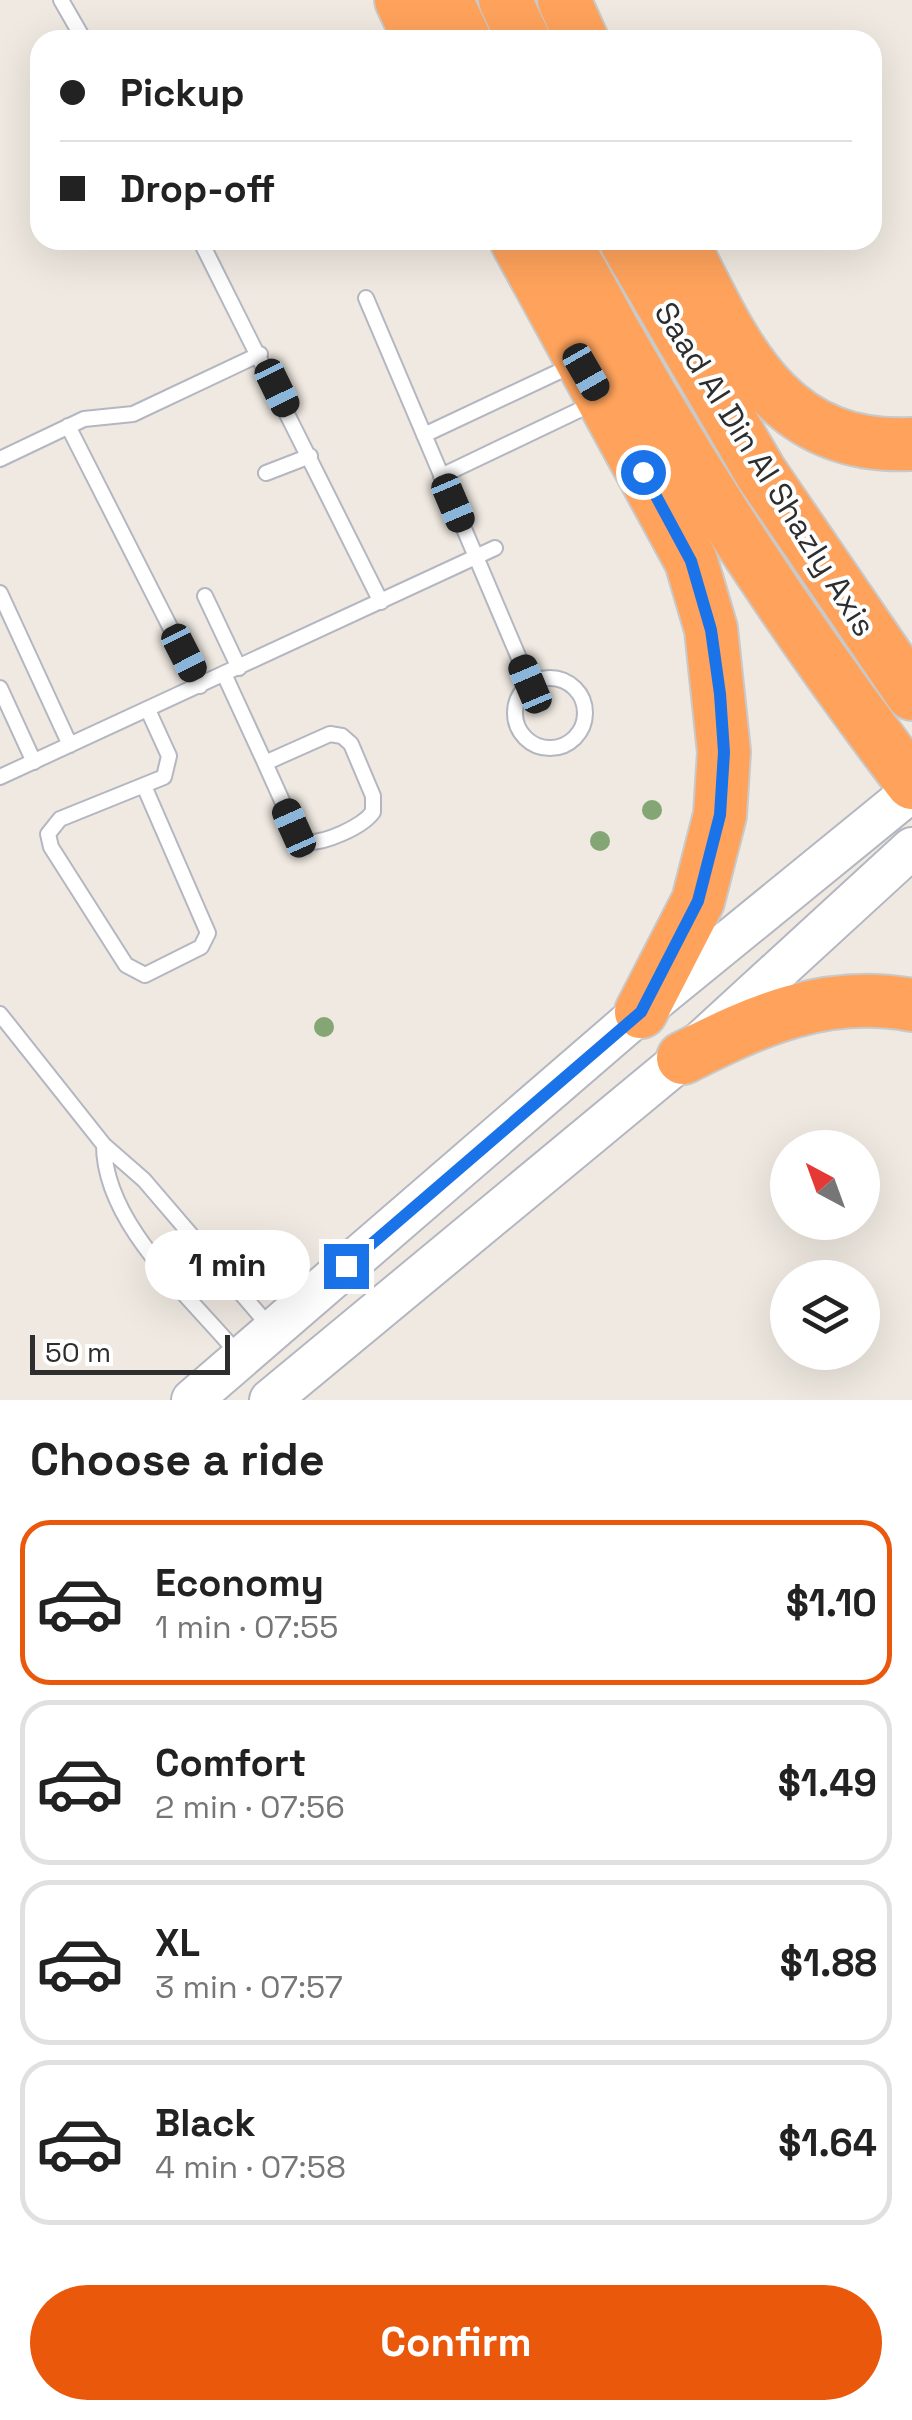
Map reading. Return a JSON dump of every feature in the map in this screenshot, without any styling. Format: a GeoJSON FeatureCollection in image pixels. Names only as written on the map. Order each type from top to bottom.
{"type":"FeatureCollection","features":[{"type":"Feature","properties":{"kind":"highway"},"geometry":{"type":"LineString","coordinates":[[401,0],[415,30]]}},
{"type":"Feature","properties":{"kind":"highway"},"geometry":{"type":"LineString","coordinates":[[446,0],[460,30]]}},
{"type":"Feature","properties":{"kind":"highway"},"geometry":{"type":"LineString","coordinates":[[506,0],[520,30]]}},
{"type":"Feature","properties":{"kind":"highway"},"geometry":{"type":"LineString","coordinates":[[564,0],[578,30]]}},
{"type":"Feature","properties":{"kind":"highway"},"geometry":{"type":"LineString","coordinates":[[521,250],[691,561],[711,630],[724,752],[720,815],[710,869],[685,934],[641,1012]]}},
{"type":"Feature","properties":{"kind":"highway","name":"Saad Al Din Al Shazly Axis"},"geometry":{"type":"LineString","coordinates":[[569,250],[632,364],[740,539],[912,783]]}},
{"type":"Feature","properties":{"kind":"highway","name":"Saad Al Din Al Shazly Axis"},"geometry":{"type":"LineString","coordinates":[[631,250],[761,473],[912,694]]}},
{"type":"Feature","properties":{"kind":"highway"},"geometry":{"type":"LineString","coordinates":[[686,250],[740,355],[774,396],[817,426],[842,436],[912,444]]}},
{"type":"Feature","properties":{"kind":"highway"},"geometry":{"type":"LineString","coordinates":[[683,1058],[762,1018],[836,999],[912,1004]]}},
{"type":"Feature","properties":{"kind":"main road"},"geometry":{"type":"LineString","coordinates":[[192,1400],[641,1012],[912,791]]}},
{"type":"Feature","properties":{"kind":"main road"},"geometry":{"type":"LineString","coordinates":[[257,1343],[281,1390],[683,1058],[912,848]]}},
{"type":"Feature","properties":{"kind":"lane"},"geometry":{"type":"LineString","coordinates":[[61,0],[78,30]]}},
{"type":"Feature","properties":{"kind":"lane"},"geometry":{"type":"LineString","coordinates":[[205,250],[381,602]]}},
{"type":"Feature","properties":{"kind":"lane"},"geometry":{"type":"LineString","coordinates":[[366,298],[530,684]]}},
{"type":"Feature","properties":{"kind":"lane"},"geometry":{"type":"LineString","coordinates":[[0,459],[84,419],[133,414],[260,354]]}},
{"type":"Feature","properties":{"kind":"lane"},"geometry":{"type":"LineString","coordinates":[[424,435],[591,381]]}},
{"type":"Feature","properties":{"kind":"lane"},"geometry":{"type":"LineString","coordinates":[[442,476],[591,381]]}},
{"type":"Feature","properties":{"kind":"lane"},"geometry":{"type":"LineString","coordinates":[[68,426],[200,686]]}},
{"type":"Feature","properties":{"kind":"lane"},"geometry":{"type":"LineString","coordinates":[[266,473],[310,456]]}},
{"type":"Feature","properties":{"kind":"lane"},"geometry":{"type":"LineString","coordinates":[[0,777],[495,548]]}},
{"type":"Feature","properties":{"kind":"lane"},"geometry":{"type":"LineString","coordinates":[[0,593],[70,745]]}},
{"type":"Feature","properties":{"kind":"lane"},"geometry":{"type":"LineString","coordinates":[[205,596],[239,668]]}},
{"type":"Feature","properties":{"kind":"lane"},"geometry":{"type":"LineString","coordinates":[[224,674],[264,763],[296,834],[305,842],[316,842],[367,820],[374,812],[366,781],[342,736],[330,734],[264,763]]}},
{"type":"Feature","properties":{"kind":"lane"},"geometry":{"type":"LineString","coordinates":[[552,677],[564,680],[581,694],[586,718],[575,738],[554,748],[532,744],[523,736],[514,714],[522,692],[530,684],[552,677]]}},
{"type":"Feature","properties":{"kind":"lane"},"geometry":{"type":"LineString","coordinates":[[0,688],[34,762]]}},
{"type":"Feature","properties":{"kind":"lane"},"geometry":{"type":"LineString","coordinates":[[144,786],[208,932],[201,947],[145,975],[126,965],[51,847],[48,834],[60,819],[164,776],[170,761],[148,710]]}},
{"type":"Feature","properties":{"kind":"lane"},"geometry":{"type":"LineString","coordinates":[[0,1014],[104,1146],[144,1180],[257,1343]]}},
{"type":"Feature","properties":{"kind":"lane"},"geometry":{"type":"LineString","coordinates":[[104,1146],[110,1190],[123,1216],[257,1343]]}},
{"type":"Feature","properties":{"kind":"route"},"geometry":{"type":"LineString","coordinates":[[346,1266],[641,1012],[685,934],[710,869],[720,815],[724,752],[711,630],[691,561],[643,472]]}}]}
